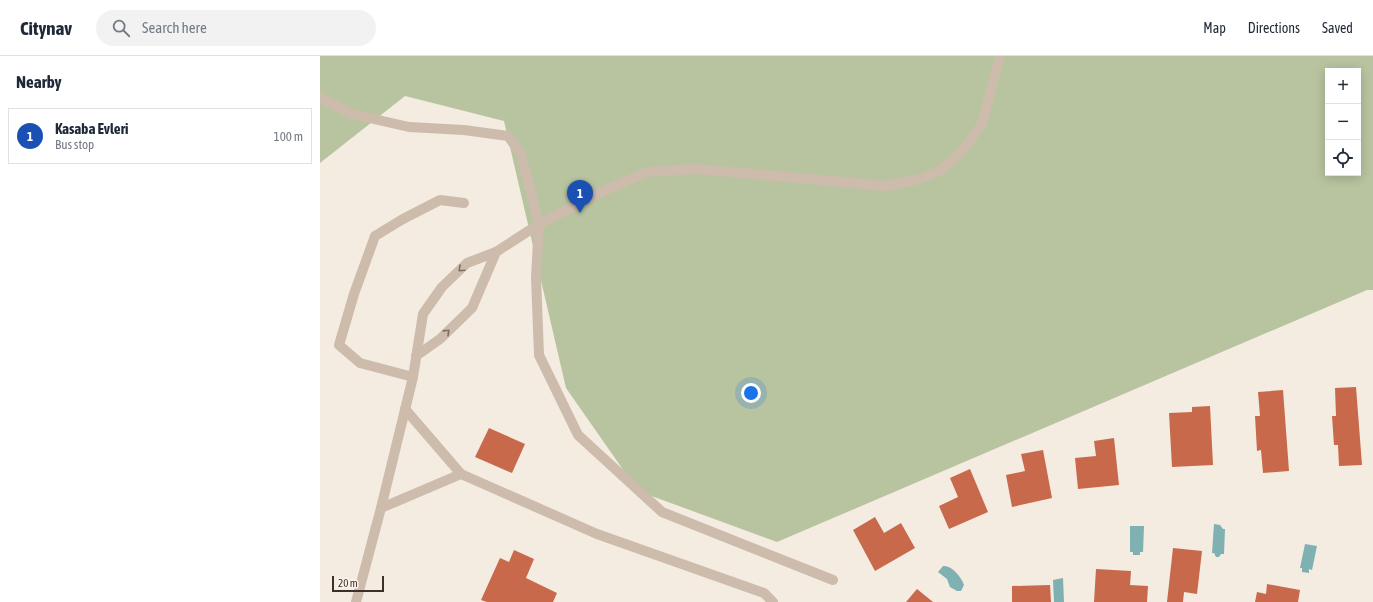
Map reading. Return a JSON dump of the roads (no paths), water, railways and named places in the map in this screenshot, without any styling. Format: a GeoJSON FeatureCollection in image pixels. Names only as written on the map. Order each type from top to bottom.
{"type":"FeatureCollection","features":[{"type":"Feature","properties":{"kind":"street"},"geometry":{"type":"LineString","coordinates":[[356,602],[382,508],[413,378],[423,314],[442,287],[467,264],[496,252],[539,224],[599,193],[647,172],[696,169],[887,186],[920,179],[940,170],[957,156],[982,124],[1000,56]]}},
{"type":"Feature","properties":{"kind":"street"},"geometry":{"type":"LineString","coordinates":[[320,98],[352,114],[409,127],[464,130],[508,136],[521,154],[539,224],[536,277],[540,355],[578,435],[662,512],[833,580]]}},
{"type":"Feature","properties":{"kind":"street"},"geometry":{"type":"LineString","coordinates":[[413,378],[360,363],[339,345],[354,294],[375,236],[403,219],[440,200],[464,203]]}},
{"type":"Feature","properties":{"kind":"street"},"geometry":{"type":"LineString","coordinates":[[416,356],[440,339],[472,308],[496,252]]}},
{"type":"Feature","properties":{"kind":"street"},"geometry":{"type":"LineString","coordinates":[[405,409],[461,474],[598,534],[764,592],[773,602]]}},
{"type":"Feature","properties":{"kind":"street"},"geometry":{"type":"LineString","coordinates":[[382,508],[461,474]]}},
{"type":"Feature","properties":{"kind":"water"},"geometry":{"type":"Polygon","coordinates":[[[1214,524],[1220,525],[1223,529],[1225,529],[1224,554],[1221,554],[1219,557],[1216,557],[1214,553],[1212,553],[1214,524]]]}},
{"type":"Feature","properties":{"kind":"water"},"geometry":{"type":"Polygon","coordinates":[[[1130,526],[1144,526],[1143,552],[1140,552],[1140,555],[1133,555],[1133,552],[1130,552],[1130,526]]]}},
{"type":"Feature","properties":{"kind":"water"},"geometry":{"type":"Polygon","coordinates":[[[1305,544],[1317,546],[1312,570],[1309,569],[1309,573],[1302,572],[1302,568],[1300,568],[1305,544]]]}},
{"type":"Feature","properties":{"kind":"water"},"geometry":{"type":"Polygon","coordinates":[[[943,566],[950,568],[959,576],[964,585],[961,591],[957,591],[950,587],[947,579],[938,572],[943,566]]]}},
{"type":"Feature","properties":{"kind":"water"},"geometry":{"type":"Polygon","coordinates":[[[1063,578],[1064,602],[1054,602],[1053,580],[1063,578]]]}},
{"type":"Feature","properties":{"kind":"place","name":"Kasaba Evleri"},"geometry":{"type":"Point","coordinates":[580,213]}}]}
